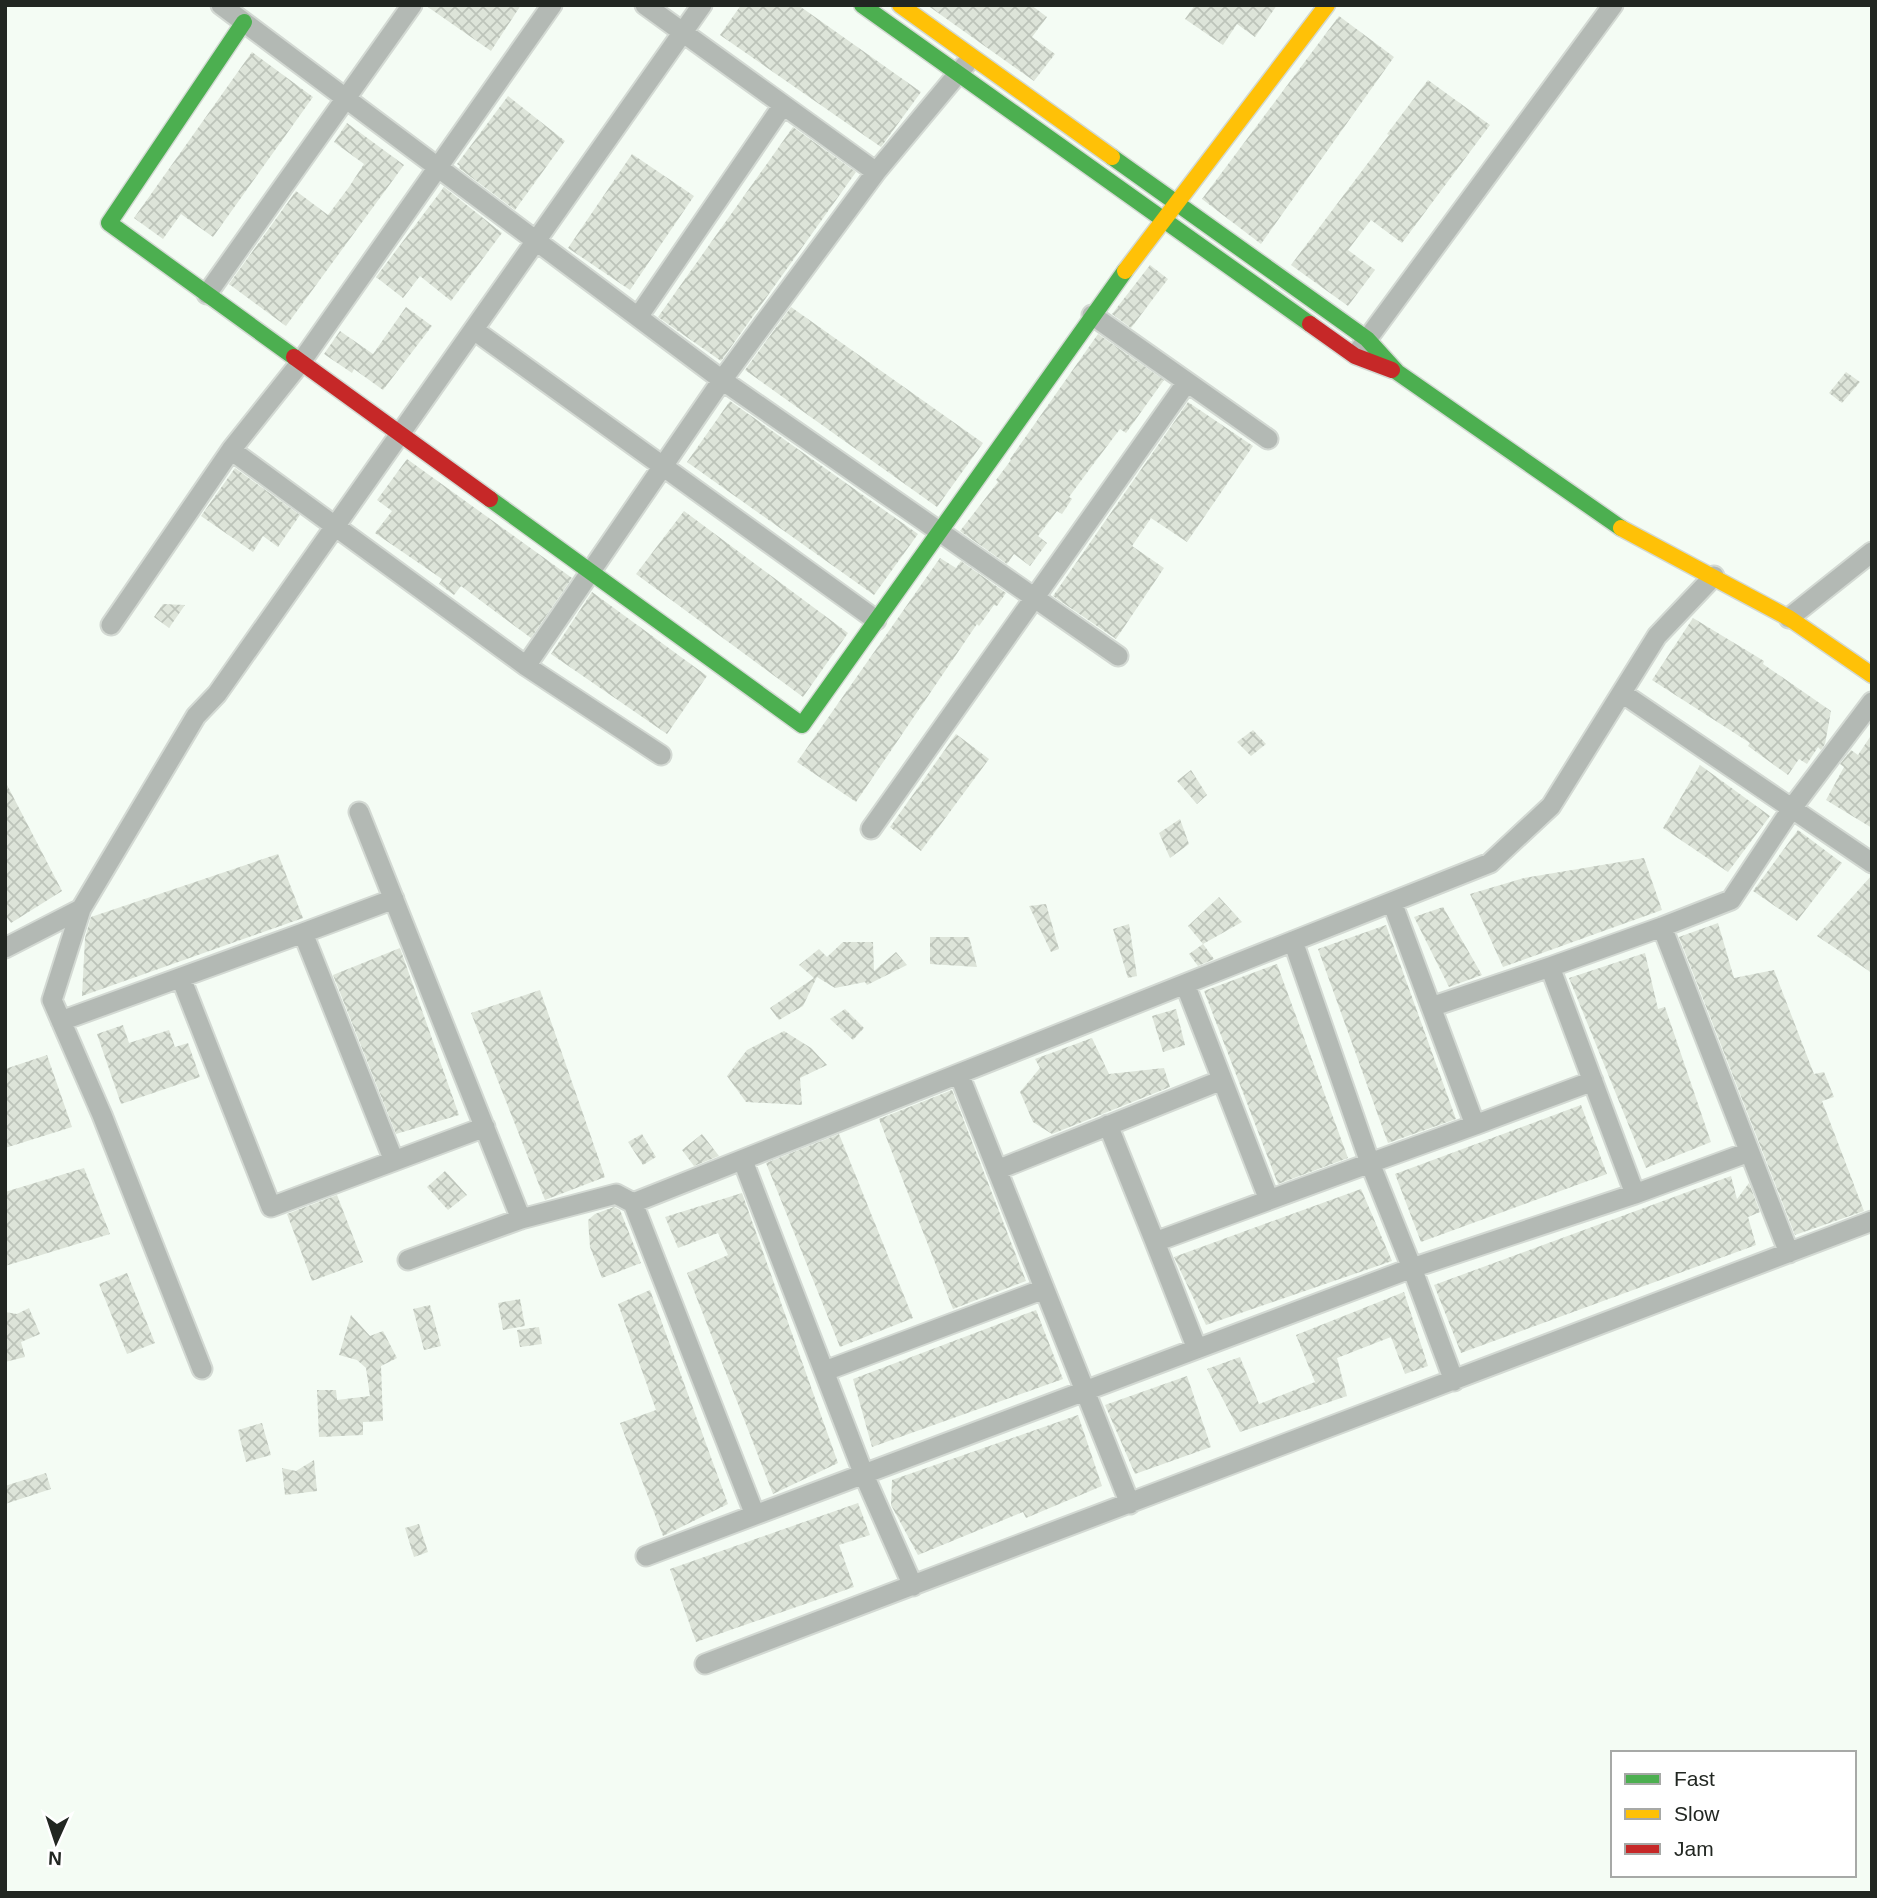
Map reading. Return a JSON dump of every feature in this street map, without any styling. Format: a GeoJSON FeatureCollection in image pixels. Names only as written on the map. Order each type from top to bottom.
{"type":"FeatureCollection","features":[{"type":"Feature","properties":{"kind":"street"},"geometry":{"type":"LineString","coordinates":[[221,5],[722,380],[1118,656]]}},
{"type":"Feature","properties":{"kind":"street"},"geometry":{"type":"LineString","coordinates":[[207,294],[412,5]]}},
{"type":"Feature","properties":{"kind":"street"},"geometry":{"type":"LineString","coordinates":[[111,625],[231,450],[301,362],[552,5]]}},
{"type":"Feature","properties":{"kind":"street"},"geometry":{"type":"LineString","coordinates":[[645,5],[877,172]]}},
{"type":"Feature","properties":{"kind":"street"},"geometry":{"type":"LineString","coordinates":[[202,1369],[102,1115],[52,1000],[81,909],[195,716],[217,694],[702,5]]}},
{"type":"Feature","properties":{"kind":"street"},"geometry":{"type":"LineString","coordinates":[[862,5],[1355,356],[1397,372]]}},
{"type":"Feature","properties":{"kind":"street"},"geometry":{"type":"LineString","coordinates":[[900,5],[1367,339],[1397,372],[1618,526],[1789,618],[1872,675]]}},
{"type":"Feature","properties":{"kind":"street"},"geometry":{"type":"LineString","coordinates":[[244,22],[109,223],[802,725],[1092,315],[1328,5]]}},
{"type":"Feature","properties":{"kind":"street"},"geometry":{"type":"LineString","coordinates":[[1355,356],[1613,5]]}},
{"type":"Feature","properties":{"kind":"street"},"geometry":{"type":"LineString","coordinates":[[526,666],[722,380],[877,172],[971,56]]}},
{"type":"Feature","properties":{"kind":"street"},"geometry":{"type":"LineString","coordinates":[[638,317],[783,105]]}},
{"type":"Feature","properties":{"kind":"street"},"geometry":{"type":"LineString","coordinates":[[1092,315],[1268,439]]}},
{"type":"Feature","properties":{"kind":"street"},"geometry":{"type":"LineString","coordinates":[[474,330],[876,620]]}},
{"type":"Feature","properties":{"kind":"street"},"geometry":{"type":"LineString","coordinates":[[871,829],[1187,382]]}},
{"type":"Feature","properties":{"kind":"street"},"geometry":{"type":"LineString","coordinates":[[231,450],[526,666],[661,755]]}},
{"type":"Feature","properties":{"kind":"street"},"geometry":{"type":"LineString","coordinates":[[1789,618],[1872,552]]}},
{"type":"Feature","properties":{"kind":"street"},"geometry":{"type":"LineString","coordinates":[[633,1203],[1490,863],[1551,806],[1657,636],[1714,576]]}},
{"type":"Feature","properties":{"kind":"street"},"geometry":{"type":"LineString","coordinates":[[1622,693],[1872,863]]}},
{"type":"Feature","properties":{"kind":"street"},"geometry":{"type":"LineString","coordinates":[[1431,1007],[1662,928],[1731,900],[1792,808],[1872,702]]}},
{"type":"Feature","properties":{"kind":"street"},"geometry":{"type":"LineString","coordinates":[[359,812],[521,1219]]}},
{"type":"Feature","properties":{"kind":"street"},"geometry":{"type":"LineString","coordinates":[[61,1021],[394,899]]}},
{"type":"Feature","properties":{"kind":"street"},"geometry":{"type":"LineString","coordinates":[[1392,902],[1475,1125]]}},
{"type":"Feature","properties":{"kind":"street"},"geometry":{"type":"LineString","coordinates":[[5,948],[81,909]]}},
{"type":"Feature","properties":{"kind":"street"},"geometry":{"type":"LineString","coordinates":[[1662,928],[1789,1253]]}},
{"type":"Feature","properties":{"kind":"street"},"geometry":{"type":"LineString","coordinates":[[303,933],[394,1161]]}},
{"type":"Feature","properties":{"kind":"street"},"geometry":{"type":"LineString","coordinates":[[1293,941],[1370,1163],[1454,1381]]}},
{"type":"Feature","properties":{"kind":"street"},"geometry":{"type":"LineString","coordinates":[[1550,967],[1634,1194]]}},
{"type":"Feature","properties":{"kind":"street"},"geometry":{"type":"LineString","coordinates":[[181,978],[271,1207],[485,1128]]}},
{"type":"Feature","properties":{"kind":"street"},"geometry":{"type":"LineString","coordinates":[[1185,984],[1269,1200]]}},
{"type":"Feature","properties":{"kind":"street"},"geometry":{"type":"LineString","coordinates":[[959,1074],[1130,1504]]}},
{"type":"Feature","properties":{"kind":"street"},"geometry":{"type":"LineString","coordinates":[[997,1170],[1222,1080]]}},
{"type":"Feature","properties":{"kind":"street"},"geometry":{"type":"LineString","coordinates":[[1155,1242],[1593,1081]]}},
{"type":"Feature","properties":{"kind":"street"},"geometry":{"type":"LineString","coordinates":[[1108,1125],[1197,1349]]}},
{"type":"Feature","properties":{"kind":"street"},"geometry":{"type":"LineString","coordinates":[[646,1556],[1412,1268],[1634,1194],[1749,1152]]}},
{"type":"Feature","properties":{"kind":"street"},"geometry":{"type":"LineString","coordinates":[[743,1161],[864,1475],[913,1586]]}},
{"type":"Feature","properties":{"kind":"street"},"geometry":{"type":"LineString","coordinates":[[408,1260],[521,1219],[617,1194],[633,1203],[755,1515]]}},
{"type":"Feature","properties":{"kind":"street"},"geometry":{"type":"LineString","coordinates":[[705,1664],[1872,1221]]}},
{"type":"Feature","properties":{"kind":"street"},"geometry":{"type":"LineString","coordinates":[[825,1371],[1044,1289]]}},
{"type":"Feature","properties":{"kind":"building"},"geometry":{"type":"Polygon","coordinates":[[[425,5],[521,5],[491,51],[425,5]]]}},
{"type":"Feature","properties":{"kind":"building"},"geometry":{"type":"Polygon","coordinates":[[[741,5],[798,5],[921,92],[881,147],[720,35],[741,5]]]}},
{"type":"Feature","properties":{"kind":"building"},"geometry":{"type":"Polygon","coordinates":[[[927,5],[1031,5],[1047,17],[1032,37],[1055,54],[1034,81],[927,5]]]}},
{"type":"Feature","properties":{"kind":"building"},"geometry":{"type":"Polygon","coordinates":[[[1195,5],[1277,5],[1255,37],[1237,24],[1223,45],[1185,19],[1195,5]]]}},
{"type":"Feature","properties":{"kind":"building"},"geometry":{"type":"Polygon","coordinates":[[[1339,16],[1394,57],[1261,244],[1202,199],[1339,16]]]}},
{"type":"Feature","properties":{"kind":"building"},"geometry":{"type":"Polygon","coordinates":[[[252,52],[313,97],[213,237],[181,214],[163,239],[134,218],[252,52]]]}},
{"type":"Feature","properties":{"kind":"building"},"geometry":{"type":"Polygon","coordinates":[[[1428,80],[1490,125],[1402,243],[1371,220],[1348,250],[1375,270],[1348,306],[1291,265],[1428,80]]]}},
{"type":"Feature","properties":{"kind":"building"},"geometry":{"type":"Polygon","coordinates":[[[508,96],[565,141],[515,210],[457,164],[508,96]]]}},
{"type":"Feature","properties":{"kind":"building"},"geometry":{"type":"Polygon","coordinates":[[[347,123],[404,165],[286,326],[229,284],[296,191],[328,215],[349,187],[364,164],[334,142],[347,123]]]}},
{"type":"Feature","properties":{"kind":"building"},"geometry":{"type":"Polygon","coordinates":[[[793,127],[856,172],[721,361],[658,317],[793,127]]]}},
{"type":"Feature","properties":{"kind":"building"},"geometry":{"type":"Polygon","coordinates":[[[632,154],[694,196],[630,290],[568,248],[632,154]]]}},
{"type":"Feature","properties":{"kind":"building"},"geometry":{"type":"Polygon","coordinates":[[[444,187],[502,233],[451,301],[420,276],[403,298],[376,277],[444,187]]]}},
{"type":"Feature","properties":{"kind":"building"},"geometry":{"type":"Polygon","coordinates":[[[1150,265],[1168,279],[1131,328],[1112,314],[1150,265]]]}},
{"type":"Feature","properties":{"kind":"building"},"geometry":{"type":"Polygon","coordinates":[[[406,307],[432,326],[383,390],[354,369],[352,373],[324,354],[340,331],[373,354],[406,307]]]}},
{"type":"Feature","properties":{"kind":"building"},"geometry":{"type":"Polygon","coordinates":[[[791,307],[983,443],[937,507],[745,370],[791,307]]]}},
{"type":"Feature","properties":{"kind":"building"},"geometry":{"type":"Polygon","coordinates":[[[1098,334],[1164,380],[1126,433],[1120,429],[1069,497],[1072,499],[1062,514],[1057,511],[1038,536],[1047,543],[1030,566],[1014,554],[1007,564],[960,531],[998,482],[996,480],[1010,459],[1098,334]]]}},
{"type":"Feature","properties":{"kind":"building"},"geometry":{"type":"Polygon","coordinates":[[[1846,372],[1860,382],[1842,403],[1829,393],[1846,372]]]}},
{"type":"Feature","properties":{"kind":"building"},"geometry":{"type":"Polygon","coordinates":[[[730,401],[918,534],[874,595],[687,462],[730,401]]]}},
{"type":"Feature","properties":{"kind":"building"},"geometry":{"type":"Polygon","coordinates":[[[1188,402],[1253,446],[1187,542],[1151,518],[1132,546],[1164,568],[1116,639],[1053,596],[1188,402]]]}},
{"type":"Feature","properties":{"kind":"building"},"geometry":{"type":"Polygon","coordinates":[[[407,459],[572,578],[531,638],[461,586],[454,595],[439,584],[442,579],[375,533],[392,511],[377,500],[407,459]]]}},
{"type":"Feature","properties":{"kind":"building"},"geometry":{"type":"Polygon","coordinates":[[[235,468],[300,515],[278,547],[263,536],[253,552],[201,516],[235,468]]]}},
{"type":"Feature","properties":{"kind":"building"},"geometry":{"type":"Polygon","coordinates":[[[684,511],[848,633],[803,697],[636,574],[684,511]]]}},
{"type":"Feature","properties":{"kind":"building"},"geometry":{"type":"Polygon","coordinates":[[[940,558],[956,568],[961,561],[1006,593],[979,626],[977,624],[856,802],[797,762],[940,558]]]}},
{"type":"Feature","properties":{"kind":"building"},"geometry":{"type":"Polygon","coordinates":[[[592,592],[707,676],[667,734],[551,654],[592,592]]]}},
{"type":"Feature","properties":{"kind":"building"},"geometry":{"type":"Polygon","coordinates":[[[163,604],[185,605],[169,628],[154,617],[163,604]]]}},
{"type":"Feature","properties":{"kind":"building"},"geometry":{"type":"Polygon","coordinates":[[[1693,618],[1764,661],[1763,664],[1831,711],[1825,744],[1821,750],[1818,747],[1807,764],[1799,759],[1788,775],[1748,746],[1750,743],[1652,680],[1693,618]]]}},
{"type":"Feature","properties":{"kind":"building"},"geometry":{"type":"Polygon","coordinates":[[[1253,730],[1266,744],[1251,756],[1237,742],[1253,730]]]}},
{"type":"Feature","properties":{"kind":"building"},"geometry":{"type":"Polygon","coordinates":[[[956,734],[989,759],[921,851],[890,827],[956,734]]]}},
{"type":"Feature","properties":{"kind":"building"},"geometry":{"type":"Polygon","coordinates":[[[1872,734],[1872,828],[1826,800],[1844,767],[1840,764],[1851,750],[1858,755],[1872,734]]]}},
{"type":"Feature","properties":{"kind":"building"},"geometry":{"type":"Polygon","coordinates":[[[1700,765],[1770,816],[1728,872],[1663,828],[1700,765]]]}},
{"type":"Feature","properties":{"kind":"building"},"geometry":{"type":"Polygon","coordinates":[[[1191,770],[1207,795],[1197,804],[1177,781],[1191,770]]]}},
{"type":"Feature","properties":{"kind":"building"},"geometry":{"type":"Polygon","coordinates":[[[5,781],[62,891],[11,923],[5,915],[5,781]]]}},
{"type":"Feature","properties":{"kind":"building"},"geometry":{"type":"Polygon","coordinates":[[[1180,819],[1189,844],[1170,858],[1159,833],[1180,819]]]}},
{"type":"Feature","properties":{"kind":"building"},"geometry":{"type":"Polygon","coordinates":[[[1798,830],[1842,863],[1797,921],[1753,891],[1798,830]]]}},
{"type":"Feature","properties":{"kind":"building"},"geometry":{"type":"Polygon","coordinates":[[[278,854],[303,918],[82,996],[85,938],[91,917],[278,854]]]}},
{"type":"Feature","properties":{"kind":"building"},"geometry":{"type":"Polygon","coordinates":[[[1644,858],[1662,910],[1503,967],[1470,894],[1524,878],[1644,858]]]}},
{"type":"Feature","properties":{"kind":"building"},"geometry":{"type":"Polygon","coordinates":[[[1872,875],[1872,973],[1817,936],[1872,875]]]}},
{"type":"Feature","properties":{"kind":"building"},"geometry":{"type":"Polygon","coordinates":[[[1219,897],[1242,922],[1203,944],[1188,926],[1219,897]]]}},
{"type":"Feature","properties":{"kind":"building"},"geometry":{"type":"Polygon","coordinates":[[[1046,904],[1059,949],[1051,952],[1029,906],[1046,904]]]}},
{"type":"Feature","properties":{"kind":"building"},"geometry":{"type":"Polygon","coordinates":[[[1443,907],[1482,975],[1449,987],[1414,917],[1443,907]]]}},
{"type":"Feature","properties":{"kind":"building"},"geometry":{"type":"Polygon","coordinates":[[[1718,923],[1734,978],[1774,970],[1814,1074],[1824,1072],[1834,1097],[1822,1101],[1864,1211],[1795,1235],[1679,937],[1718,923]]]}},
{"type":"Feature","properties":{"kind":"building"},"geometry":{"type":"Polygon","coordinates":[[[1129,924],[1137,976],[1128,978],[1113,929],[1129,924]]]}},
{"type":"Feature","properties":{"kind":"building"},"geometry":{"type":"Polygon","coordinates":[[[1386,925],[1456,1119],[1388,1143],[1318,949],[1386,925]]]}},
{"type":"Feature","properties":{"kind":"building"},"geometry":{"type":"Polygon","coordinates":[[[930,937],[969,937],[977,967],[930,964],[930,937]]]}},
{"type":"Feature","properties":{"kind":"building"},"geometry":{"type":"Polygon","coordinates":[[[843,942],[873,942],[874,971],[896,952],[907,965],[867,985],[865,982],[835,988],[817,977],[803,1006],[779,1020],[770,1008],[814,978],[799,965],[819,949],[827,957],[843,942]]]}},
{"type":"Feature","properties":{"kind":"building"},"geometry":{"type":"Polygon","coordinates":[[[1203,944],[1214,959],[1198,966],[1189,954],[1203,944]]]}},
{"type":"Feature","properties":{"kind":"building"},"geometry":{"type":"Polygon","coordinates":[[[400,948],[459,1115],[396,1134],[333,975],[400,948]]]}},
{"type":"Feature","properties":{"kind":"building"},"geometry":{"type":"Polygon","coordinates":[[[1645,953],[1658,1009],[1665,1007],[1711,1142],[1646,1168],[1569,978],[1645,953]]]}},
{"type":"Feature","properties":{"kind":"building"},"geometry":{"type":"Polygon","coordinates":[[[1277,964],[1348,1158],[1278,1184],[1204,991],[1277,964]]]}},
{"type":"Feature","properties":{"kind":"building"},"geometry":{"type":"Polygon","coordinates":[[[540,990],[605,1177],[545,1200],[471,1013],[540,990]]]}},
{"type":"Feature","properties":{"kind":"building"},"geometry":{"type":"Polygon","coordinates":[[[845,1009],[864,1028],[853,1040],[830,1019],[845,1009]]]}},
{"type":"Feature","properties":{"kind":"building"},"geometry":{"type":"Polygon","coordinates":[[[1176,1009],[1185,1045],[1163,1052],[1152,1016],[1176,1009]]]}},
{"type":"Feature","properties":{"kind":"building"},"geometry":{"type":"Polygon","coordinates":[[[123,1025],[129,1043],[169,1030],[175,1047],[188,1043],[200,1077],[121,1104],[97,1034],[123,1025]]]}},
{"type":"Feature","properties":{"kind":"building"},"geometry":{"type":"Polygon","coordinates":[[[784,1031],[811,1048],[827,1065],[800,1078],[802,1105],[746,1102],[727,1076],[747,1050],[784,1031]]]}},
{"type":"Feature","properties":{"kind":"building"},"geometry":{"type":"Polygon","coordinates":[[[1092,1038],[1109,1074],[1164,1068],[1170,1087],[1052,1134],[1033,1122],[1020,1092],[1040,1068],[1035,1059],[1092,1038]]]}},
{"type":"Feature","properties":{"kind":"building"},"geometry":{"type":"Polygon","coordinates":[[[47,1055],[72,1127],[5,1148],[5,1069],[47,1055]]]}},
{"type":"Feature","properties":{"kind":"building"},"geometry":{"type":"Polygon","coordinates":[[[952,1090],[1026,1281],[953,1309],[879,1119],[952,1090]]]}},
{"type":"Feature","properties":{"kind":"building"},"geometry":{"type":"Polygon","coordinates":[[[1581,1105],[1607,1174],[1421,1242],[1395,1174],[1581,1105]]]}},
{"type":"Feature","properties":{"kind":"building"},"geometry":{"type":"Polygon","coordinates":[[[642,1134],[656,1157],[643,1165],[628,1142],[642,1134]]]}},
{"type":"Feature","properties":{"kind":"building"},"geometry":{"type":"Polygon","coordinates":[[[702,1134],[719,1156],[694,1166],[682,1150],[702,1134]]]}},
{"type":"Feature","properties":{"kind":"building"},"geometry":{"type":"Polygon","coordinates":[[[839,1134],[913,1318],[840,1347],[766,1163],[839,1134]]]}},
{"type":"Feature","properties":{"kind":"building"},"geometry":{"type":"Polygon","coordinates":[[[84,1168],[110,1234],[5,1266],[5,1192],[84,1168]]]}},
{"type":"Feature","properties":{"kind":"building"},"geometry":{"type":"Polygon","coordinates":[[[445,1171],[467,1195],[448,1210],[427,1187],[445,1171]]]}},
{"type":"Feature","properties":{"kind":"building"},"geometry":{"type":"Polygon","coordinates":[[[1731,1176],[1737,1199],[1749,1183],[1760,1212],[1748,1217],[1756,1245],[1461,1353],[1434,1285],[1731,1176]]]}},
{"type":"Feature","properties":{"kind":"building"},"geometry":{"type":"Polygon","coordinates":[[[1361,1189],[1392,1261],[1206,1325],[1174,1257],[1361,1189]]]}},
{"type":"Feature","properties":{"kind":"building"},"geometry":{"type":"Polygon","coordinates":[[[742,1193],[838,1463],[773,1494],[687,1273],[728,1255],[718,1233],[678,1248],[665,1217],[742,1193]]]}},
{"type":"Feature","properties":{"kind":"building"},"geometry":{"type":"Polygon","coordinates":[[[337,1195],[363,1262],[312,1281],[287,1214],[337,1195]]]}},
{"type":"Feature","properties":{"kind":"building"},"geometry":{"type":"Polygon","coordinates":[[[614,1207],[620,1210],[641,1263],[602,1278],[590,1247],[588,1220],[595,1214],[614,1207]]]}},
{"type":"Feature","properties":{"kind":"building"},"geometry":{"type":"Polygon","coordinates":[[[127,1273],[155,1343],[127,1354],[99,1284],[127,1273]]]}},
{"type":"Feature","properties":{"kind":"building"},"geometry":{"type":"Polygon","coordinates":[[[650,1290],[728,1504],[663,1536],[620,1423],[656,1410],[618,1304],[650,1290]]]}},
{"type":"Feature","properties":{"kind":"building"},"geometry":{"type":"Polygon","coordinates":[[[1404,1292],[1428,1366],[1405,1374],[1391,1337],[1337,1358],[1347,1396],[1240,1432],[1207,1369],[1240,1357],[1259,1404],[1315,1382],[1296,1335],[1404,1292]]]}},
{"type":"Feature","properties":{"kind":"building"},"geometry":{"type":"Polygon","coordinates":[[[520,1299],[525,1326],[503,1330],[498,1303],[520,1299]]]}},
{"type":"Feature","properties":{"kind":"building"},"geometry":{"type":"Polygon","coordinates":[[[430,1305],[441,1346],[424,1350],[413,1309],[430,1305]]]}},
{"type":"Feature","properties":{"kind":"building"},"geometry":{"type":"Polygon","coordinates":[[[29,1308],[40,1334],[21,1342],[25,1357],[5,1362],[5,1312],[17,1314],[29,1308]]]}},
{"type":"Feature","properties":{"kind":"building"},"geometry":{"type":"Polygon","coordinates":[[[1036,1310],[1063,1379],[872,1447],[853,1379],[1036,1310]]]}},
{"type":"Feature","properties":{"kind":"building"},"geometry":{"type":"Polygon","coordinates":[[[351,1315],[370,1336],[383,1331],[397,1358],[381,1366],[383,1421],[363,1422],[363,1435],[319,1437],[317,1390],[336,1390],[337,1400],[370,1396],[366,1368],[357,1360],[339,1355],[351,1315]]]}},
{"type":"Feature","properties":{"kind":"building"},"geometry":{"type":"Polygon","coordinates":[[[539,1327],[542,1344],[520,1347],[517,1330],[539,1327]]]}},
{"type":"Feature","properties":{"kind":"building"},"geometry":{"type":"Polygon","coordinates":[[[1187,1376],[1211,1447],[1135,1474],[1105,1405],[1187,1376]]]}},
{"type":"Feature","properties":{"kind":"building"},"geometry":{"type":"Polygon","coordinates":[[[1078,1415],[1102,1486],[1026,1518],[1023,1512],[918,1555],[891,1505],[892,1480],[1078,1415]]]}},
{"type":"Feature","properties":{"kind":"building"},"geometry":{"type":"Polygon","coordinates":[[[262,1423],[271,1455],[246,1462],[238,1430],[262,1423]]]}},
{"type":"Feature","properties":{"kind":"building"},"geometry":{"type":"Polygon","coordinates":[[[314,1460],[317,1491],[285,1495],[282,1468],[296,1471],[314,1460]]]}},
{"type":"Feature","properties":{"kind":"building"},"geometry":{"type":"Polygon","coordinates":[[[46,1473],[51,1489],[5,1504],[5,1486],[46,1473]]]}},
{"type":"Feature","properties":{"kind":"building"},"geometry":{"type":"Polygon","coordinates":[[[858,1503],[870,1535],[839,1545],[854,1587],[696,1642],[670,1569],[858,1503]]]}},
{"type":"Feature","properties":{"kind":"building"},"geometry":{"type":"Polygon","coordinates":[[[419,1524],[428,1552],[414,1557],[405,1528],[419,1524]]]}},
{"type":"Feature","properties":{"kind":"traffic: fast"},"geometry":{"type":"LineString","coordinates":[[862,5],[1310,324]]}},
{"type":"Feature","properties":{"kind":"traffic: fast"},"geometry":{"type":"LineString","coordinates":[[244,22],[109,223],[294,357]]}},
{"type":"Feature","properties":{"kind":"traffic: fast"},"geometry":{"type":"LineString","coordinates":[[1112,157],[1367,339],[1397,372],[1621,528]]}},
{"type":"Feature","properties":{"kind":"traffic: fast"},"geometry":{"type":"LineString","coordinates":[[490,499],[802,725],[1125,271]]}},
{"type":"Feature","properties":{"kind":"traffic: slow"},"geometry":{"type":"LineString","coordinates":[[900,5],[1112,157]]}},
{"type":"Feature","properties":{"kind":"traffic: slow"},"geometry":{"type":"LineString","coordinates":[[1125,271],[1327,5]]}},
{"type":"Feature","properties":{"kind":"traffic: slow"},"geometry":{"type":"LineString","coordinates":[[1621,528],[1789,618],[1872,675]]}},
{"type":"Feature","properties":{"kind":"traffic: jam"},"geometry":{"type":"LineString","coordinates":[[1310,324],[1355,356],[1392,370]]}},
{"type":"Feature","properties":{"kind":"traffic: jam"},"geometry":{"type":"LineString","coordinates":[[294,357],[490,499]]}}]}
